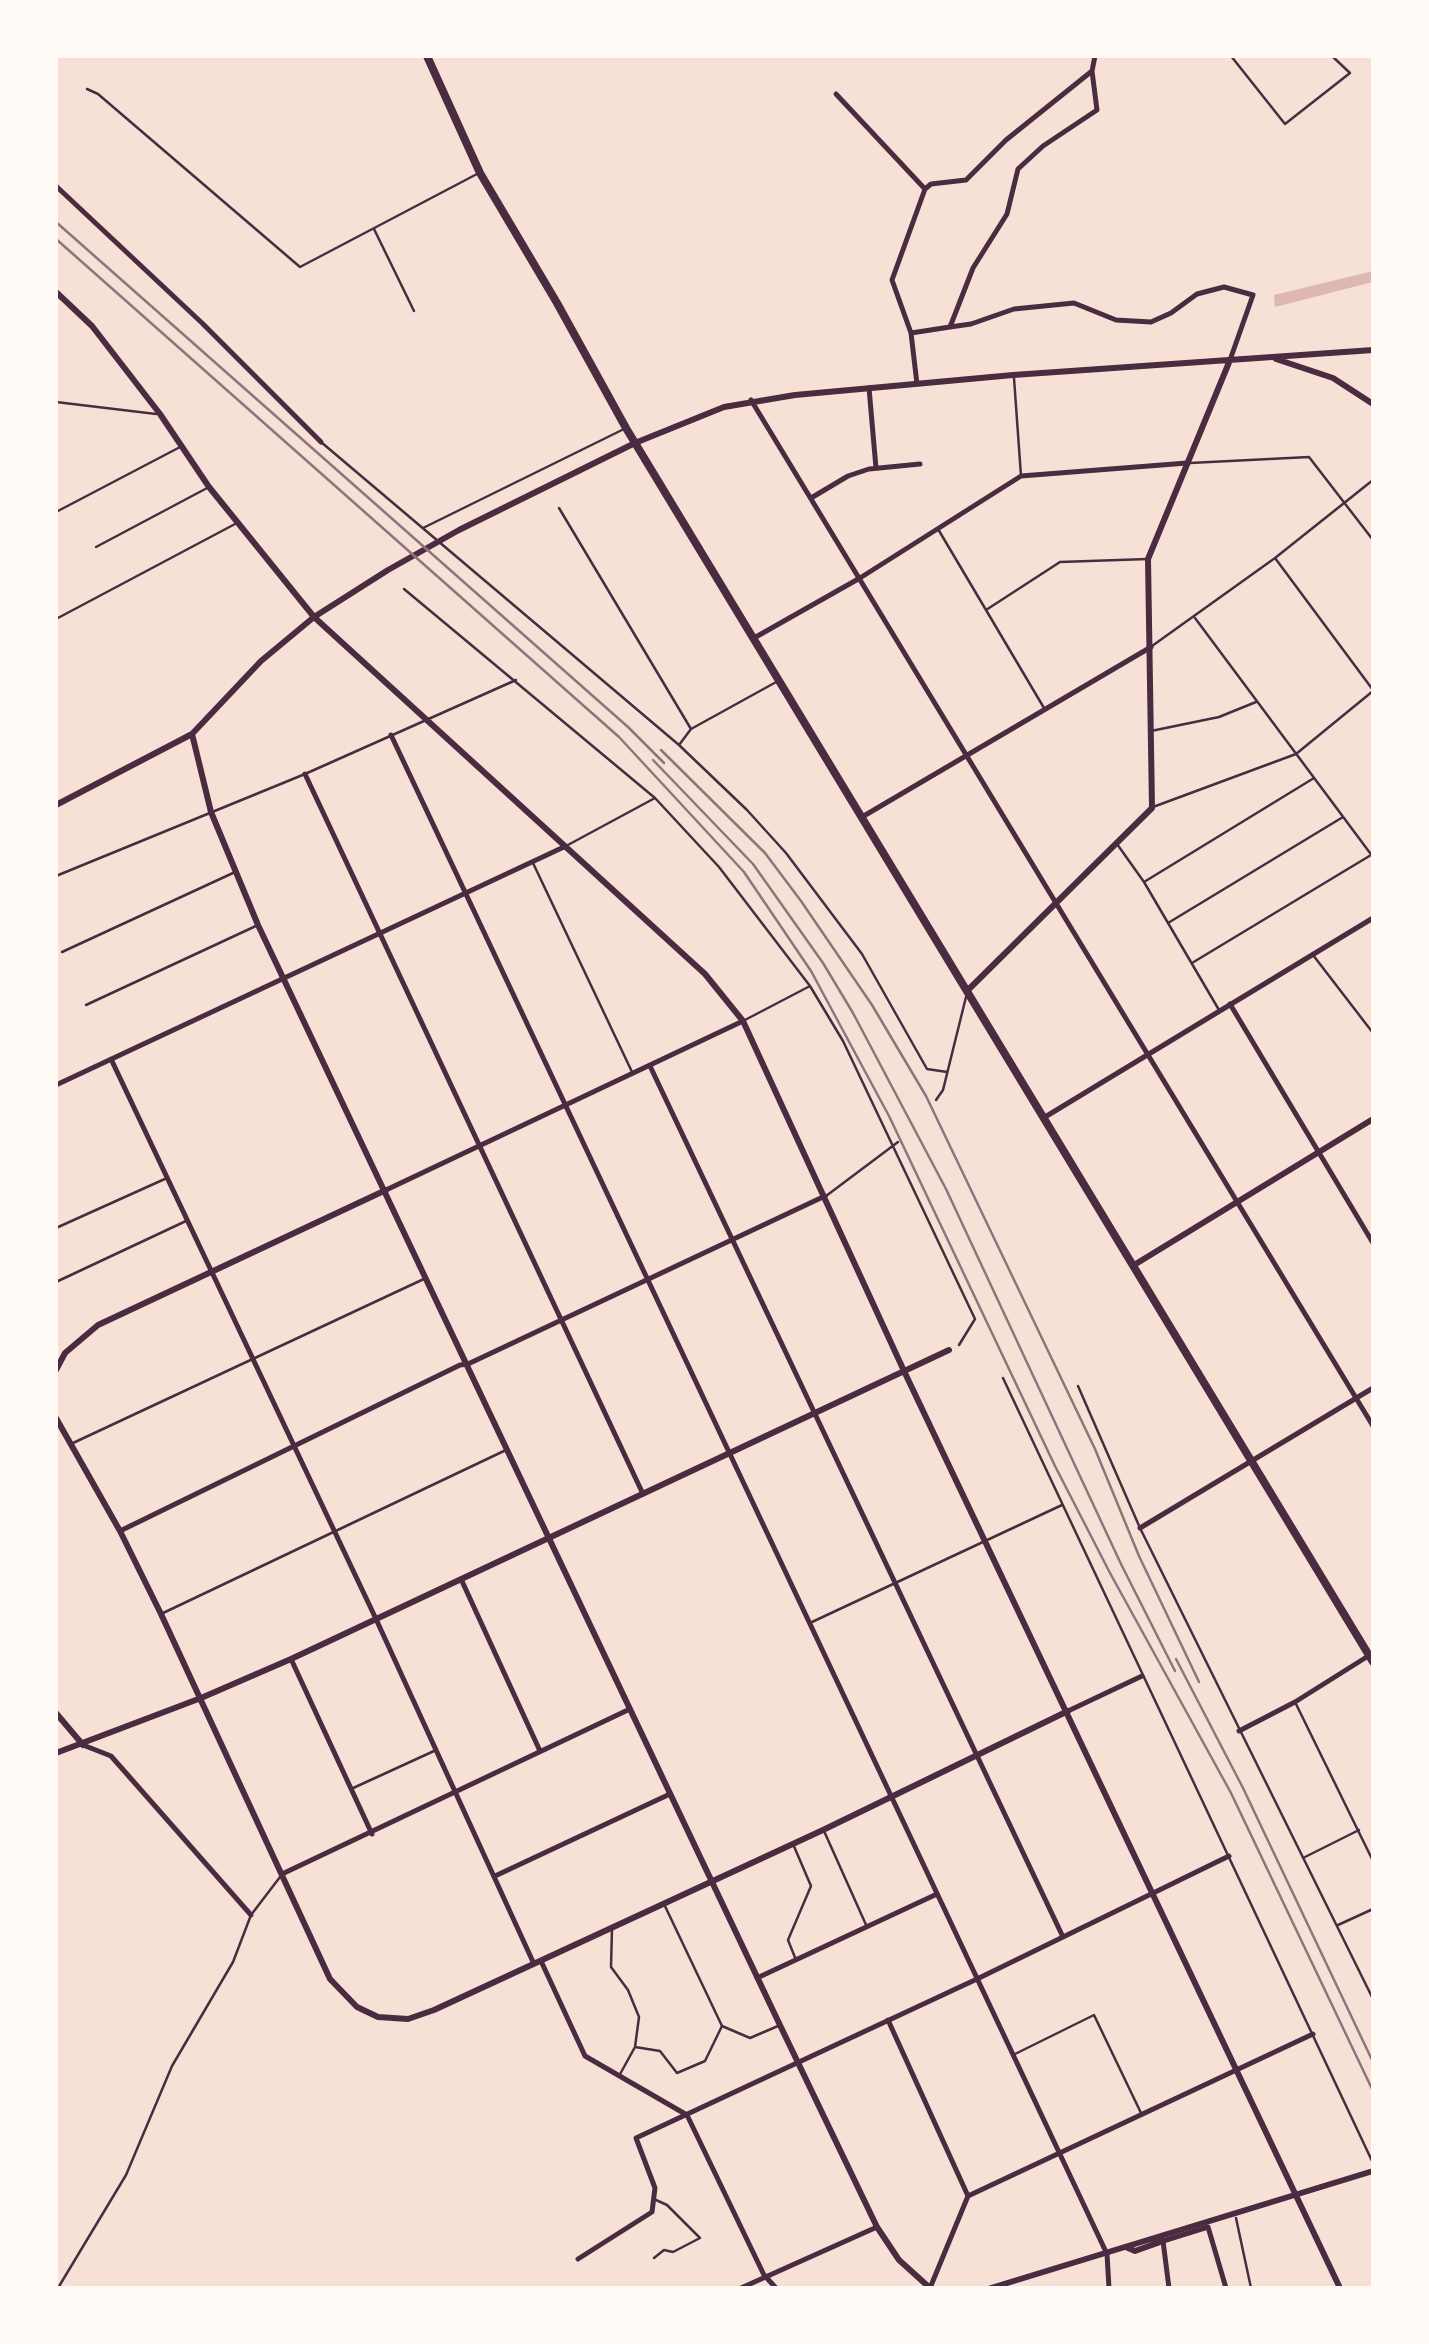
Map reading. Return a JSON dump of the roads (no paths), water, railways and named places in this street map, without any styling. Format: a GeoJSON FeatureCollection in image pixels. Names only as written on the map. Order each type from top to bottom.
{"type":"FeatureCollection","features":[{"type":"Feature","properties":{"kind":"main road"},"geometry":{"type":"LineString","coordinates":[[427,56],[480,173],[557,303],[626,428],[1045,1117],[1250,1461],[1372,1657]]}},
{"type":"Feature","properties":{"kind":"street"},"geometry":{"type":"LineString","coordinates":[[950,327],[973,268],[1007,214],[1018,169],[1043,146],[1097,110],[1092,71],[1095,56]]}},
{"type":"Feature","properties":{"kind":"street"},"geometry":{"type":"LineString","coordinates":[[917,384],[911,333],[892,280],[925,189],[931,184],[966,180],[1006,140],[1092,71]]}},
{"type":"Feature","properties":{"kind":"street"},"geometry":{"type":"LineString","coordinates":[[836,94],[925,189]]}},
{"type":"Feature","properties":{"kind":"street"},"geometry":{"type":"LineString","coordinates":[[56,186],[202,323],[321,442]]}},
{"type":"Feature","properties":{"kind":"street"},"geometry":{"type":"LineString","coordinates":[[911,333],[971,324],[1014,309],[1074,303],[1116,320],[1151,321],[1171,313],[1197,294],[1224,287],[1253,295],[1230,360],[1148,559],[1152,808],[968,990]]}},
{"type":"Feature","properties":{"kind":"street"},"geometry":{"type":"LineString","coordinates":[[56,292],[92,326],[160,414],[209,486],[314,617],[705,974],[743,1021],[826,1196],[904,1371],[1068,1711],[1340,2288]]}},
{"type":"Feature","properties":{"kind":"street"},"geometry":{"type":"LineString","coordinates":[[56,805],[192,734],[261,661],[314,617],[388,570],[635,443],[724,407],[751,400],[1013,375],[1373,350]]}},
{"type":"Feature","properties":{"kind":"street"},"geometry":{"type":"LineString","coordinates":[[1271,357],[1333,379],[1373,404]]}},
{"type":"Feature","properties":{"kind":"street"},"geometry":{"type":"LineString","coordinates":[[869,388],[877,468]]}},
{"type":"Feature","properties":{"kind":"street"},"geometry":{"type":"LineString","coordinates":[[751,400],[1373,1426]]}},
{"type":"Feature","properties":{"kind":"street"},"geometry":{"type":"LineString","coordinates":[[754,638],[860,578],[1021,476],[1187,463]]}},
{"type":"Feature","properties":{"kind":"street"},"geometry":{"type":"LineString","coordinates":[[811,498],[848,476],[877,468],[920,464]]}},
{"type":"Feature","properties":{"kind":"street"},"geometry":{"type":"LineString","coordinates":[[862,817],[1151,647]]}},
{"type":"Feature","properties":{"kind":"street"},"geometry":{"type":"LineString","coordinates":[[192,734],[211,812],[258,925],[286,979],[757,1978],[877,2227],[899,2260],[930,2288],[968,2196],[1313,2035]]}},
{"type":"Feature","properties":{"kind":"street"},"geometry":{"type":"LineString","coordinates":[[391,735],[468,894],[564,1107],[1107,2254],[1109,2288]]}},
{"type":"Feature","properties":{"kind":"street"},"geometry":{"type":"LineString","coordinates":[[305,774],[643,1494]]}},
{"type":"Feature","properties":{"kind":"street"},"geometry":{"type":"LineString","coordinates":[[56,1085],[566,846]]}},
{"type":"Feature","properties":{"kind":"street"},"geometry":{"type":"LineString","coordinates":[[1045,1117],[1146,1053],[1373,918]]}},
{"type":"Feature","properties":{"kind":"street"},"geometry":{"type":"LineString","coordinates":[[1230,1004],[1373,1243]]}},
{"type":"Feature","properties":{"kind":"street"},"geometry":{"type":"LineString","coordinates":[[57,1365],[76,1342],[98,1325],[743,1021]]}},
{"type":"Feature","properties":{"kind":"street"},"geometry":{"type":"LineString","coordinates":[[110,1059],[254,1359],[495,1876],[585,2056],[687,2115],[764,2275],[776,2288]]}},
{"type":"Feature","properties":{"kind":"street"},"geometry":{"type":"LineString","coordinates":[[650,1066],[1063,1937]]}},
{"type":"Feature","properties":{"kind":"street"},"geometry":{"type":"LineString","coordinates":[[1134,1265],[1373,1119]]}},
{"type":"Feature","properties":{"kind":"street"},"geometry":{"type":"LineString","coordinates":[[120,1531],[460,1365],[468,1364],[826,1196]]}},
{"type":"Feature","properties":{"kind":"street"},"geometry":{"type":"LineString","coordinates":[[56,1753],[201,1698],[291,1659],[949,1350]]}},
{"type":"Feature","properties":{"kind":"street"},"geometry":{"type":"LineString","coordinates":[[1140,1528],[1373,1388]]}},
{"type":"Feature","properties":{"kind":"street"},"geometry":{"type":"LineString","coordinates":[[56,1418],[120,1531],[161,1614],[330,1979],[357,2007],[386,2019],[408,2019],[537,1963],[977,1757],[1142,1676]]}},
{"type":"Feature","properties":{"kind":"street"},"geometry":{"type":"LineString","coordinates":[[461,1579],[540,1751]]}},
{"type":"Feature","properties":{"kind":"street"},"geometry":{"type":"LineString","coordinates":[[1239,1731],[1372,1657]]}},
{"type":"Feature","properties":{"kind":"street"},"geometry":{"type":"LineString","coordinates":[[291,1659],[372,1833]]}},
{"type":"Feature","properties":{"kind":"street"},"geometry":{"type":"LineString","coordinates":[[282,1874],[630,1709]]}},
{"type":"Feature","properties":{"kind":"street"},"geometry":{"type":"LineString","coordinates":[[56,1713],[83,1745],[111,1756],[251,1915]]}},
{"type":"Feature","properties":{"kind":"street"},"geometry":{"type":"LineString","coordinates":[[495,1876],[670,1794]]}},
{"type":"Feature","properties":{"kind":"street"},"geometry":{"type":"LineString","coordinates":[[578,2259],[652,2212],[656,2200],[655,2188],[636,2138],[977,1979],[1229,1856]]}},
{"type":"Feature","properties":{"kind":"street"},"geometry":{"type":"LineString","coordinates":[[757,1978],[937,1894]]}},
{"type":"Feature","properties":{"kind":"street"},"geometry":{"type":"LineString","coordinates":[[888,2020],[968,2196]]}},
{"type":"Feature","properties":{"kind":"street"},"geometry":{"type":"LineString","coordinates":[[991,2288],[1373,2171]]}},
{"type":"Feature","properties":{"kind":"street"},"geometry":{"type":"LineString","coordinates":[[740,2288],[764,2275],[877,2227]]}},
{"type":"Feature","properties":{"kind":"street"},"geometry":{"type":"LineString","coordinates":[[1126,2248],[1135,2250],[1208,2227],[1226,2288]]}},
{"type":"Feature","properties":{"kind":"street"},"geometry":{"type":"LineString","coordinates":[[1163,2241],[1170,2288]]}},
{"type":"Feature","properties":{"kind":"lane"},"geometry":{"type":"LineString","coordinates":[[1231,56],[1285,124],[1350,73],[1332,56]]}},
{"type":"Feature","properties":{"kind":"lane"},"geometry":{"type":"LineString","coordinates":[[87,89],[98,94],[300,267],[480,173]]}},
{"type":"Feature","properties":{"kind":"lane"},"geometry":{"type":"LineString","coordinates":[[373,228],[414,311]]}},
{"type":"Feature","properties":{"kind":"lane"},"geometry":{"type":"LineString","coordinates":[[1013,375],[1021,476]]}},
{"type":"Feature","properties":{"kind":"lane"},"geometry":{"type":"LineString","coordinates":[[56,402],[160,414]]}},
{"type":"Feature","properties":{"kind":"lane"},"geometry":{"type":"LineString","coordinates":[[423,528],[626,428]]}},
{"type":"Feature","properties":{"kind":"lane"},"geometry":{"type":"LineString","coordinates":[[321,442],[679,745],[786,853],[862,954],[926,1069],[947,1072]]}},
{"type":"Feature","properties":{"kind":"lane"},"geometry":{"type":"LineString","coordinates":[[56,512],[182,446]]}},
{"type":"Feature","properties":{"kind":"lane"},"geometry":{"type":"LineString","coordinates":[[1187,463],[1309,457],[1373,540]]}},
{"type":"Feature","properties":{"kind":"lane"},"geometry":{"type":"LineString","coordinates":[[1151,647],[1275,558],[1373,480]]}},
{"type":"Feature","properties":{"kind":"lane"},"geometry":{"type":"LineString","coordinates":[[96,547],[209,486]]}},
{"type":"Feature","properties":{"kind":"lane"},"geometry":{"type":"LineString","coordinates":[[559,508],[691,729]]}},
{"type":"Feature","properties":{"kind":"lane"},"geometry":{"type":"LineString","coordinates":[[56,620],[239,522]]}},
{"type":"Feature","properties":{"kind":"lane"},"geometry":{"type":"LineString","coordinates":[[938,529],[1044,708]]}},
{"type":"Feature","properties":{"kind":"lane"},"geometry":{"type":"LineString","coordinates":[[1152,808],[1296,754],[1373,691],[1275,558]]}},
{"type":"Feature","properties":{"kind":"lane"},"geometry":{"type":"LineString","coordinates":[[986,610],[1060,562],[1148,559]]}},
{"type":"Feature","properties":{"kind":"lane"},"geometry":{"type":"LineString","coordinates":[[404,589],[655,798],[719,867],[810,986],[843,1041],[975,1319],[959,1345]]}},
{"type":"Feature","properties":{"kind":"lane"},"geometry":{"type":"LineString","coordinates":[[1192,963],[1372,856],[1195,618]]}},
{"type":"Feature","properties":{"kind":"lane"},"geometry":{"type":"LineString","coordinates":[[56,876],[305,774],[516,680]]}},
{"type":"Feature","properties":{"kind":"lane"},"geometry":{"type":"LineString","coordinates":[[679,745],[691,729],[779,680]]}},
{"type":"Feature","properties":{"kind":"lane"},"geometry":{"type":"LineString","coordinates":[[1151,731],[1219,717],[1256,702]]}},
{"type":"Feature","properties":{"kind":"lane"},"geometry":{"type":"LineString","coordinates":[[1144,883],[1314,778]]}},
{"type":"Feature","properties":{"kind":"lane"},"geometry":{"type":"LineString","coordinates":[[566,846],[655,798]]}},
{"type":"Feature","properties":{"kind":"lane"},"geometry":{"type":"LineString","coordinates":[[1168,923],[1343,817]]}},
{"type":"Feature","properties":{"kind":"lane"},"geometry":{"type":"LineString","coordinates":[[1117,844],[1144,883],[1219,1010]]}},
{"type":"Feature","properties":{"kind":"lane"},"geometry":{"type":"LineString","coordinates":[[533,863],[633,1074]]}},
{"type":"Feature","properties":{"kind":"lane"},"geometry":{"type":"LineString","coordinates":[[62,952],[235,872]]}},
{"type":"Feature","properties":{"kind":"lane"},"geometry":{"type":"LineString","coordinates":[[86,1005],[258,925]]}},
{"type":"Feature","properties":{"kind":"lane"},"geometry":{"type":"LineString","coordinates":[[1313,955],[1373,1033]]}},
{"type":"Feature","properties":{"kind":"lane"},"geometry":{"type":"LineString","coordinates":[[743,1021],[810,986]]}},
{"type":"Feature","properties":{"kind":"lane"},"geometry":{"type":"LineString","coordinates":[[936,1100],[943,1090],[968,990]]}},
{"type":"Feature","properties":{"kind":"lane"},"geometry":{"type":"LineString","coordinates":[[826,1196],[898,1142]]}},
{"type":"Feature","properties":{"kind":"lane"},"geometry":{"type":"LineString","coordinates":[[56,1228],[167,1178]]}},
{"type":"Feature","properties":{"kind":"lane"},"geometry":{"type":"LineString","coordinates":[[56,1282],[187,1221]]}},
{"type":"Feature","properties":{"kind":"lane"},"geometry":{"type":"LineString","coordinates":[[70,1444],[427,1277]]}},
{"type":"Feature","properties":{"kind":"lane"},"geometry":{"type":"LineString","coordinates":[[1003,1378],[1373,2163]]}},
{"type":"Feature","properties":{"kind":"lane"},"geometry":{"type":"LineString","coordinates":[[1078,1386],[1140,1528],[1373,1999]]}},
{"type":"Feature","properties":{"kind":"lane"},"geometry":{"type":"LineString","coordinates":[[161,1614],[508,1449]]}},
{"type":"Feature","properties":{"kind":"lane"},"geometry":{"type":"LineString","coordinates":[[808,1623],[1062,1505]]}},
{"type":"Feature","properties":{"kind":"lane"},"geometry":{"type":"LineString","coordinates":[[1295,1702],[1373,1861]]}},
{"type":"Feature","properties":{"kind":"lane"},"geometry":{"type":"LineString","coordinates":[[351,1789],[437,1749]]}},
{"type":"Feature","properties":{"kind":"lane"},"geometry":{"type":"LineString","coordinates":[[823,1830],[867,1927]]}},
{"type":"Feature","properties":{"kind":"lane"},"geometry":{"type":"LineString","coordinates":[[1303,1858],[1359,1830]]}},
{"type":"Feature","properties":{"kind":"lane"},"geometry":{"type":"LineString","coordinates":[[793,1844],[811,1886],[788,1940],[796,1959]]}},
{"type":"Feature","properties":{"kind":"lane"},"geometry":{"type":"LineString","coordinates":[[58,2288],[126,2175],[172,2066],[233,1962],[251,1915],[282,1874]]}},
{"type":"Feature","properties":{"kind":"lane"},"geometry":{"type":"LineString","coordinates":[[664,1904],[722,2026],[750,2038],[780,2025]]}},
{"type":"Feature","properties":{"kind":"lane"},"geometry":{"type":"LineString","coordinates":[[1337,1926],[1373,1909]]}},
{"type":"Feature","properties":{"kind":"lane"},"geometry":{"type":"LineString","coordinates":[[612,1928],[611,1967],[628,1990],[639,2017],[635,2048],[619,2076]]}},
{"type":"Feature","properties":{"kind":"lane"},"geometry":{"type":"LineString","coordinates":[[1013,2055],[1094,2015],[1142,2115]]}},
{"type":"Feature","properties":{"kind":"lane"},"geometry":{"type":"LineString","coordinates":[[635,2048],[660,2051],[677,2073],[705,2061],[722,2026]]}},
{"type":"Feature","properties":{"kind":"lane"},"geometry":{"type":"LineString","coordinates":[[654,2258],[664,2250],[673,2252],[700,2238],[667,2205],[656,2200]]}},
{"type":"Feature","properties":{"kind":"lane"},"geometry":{"type":"LineString","coordinates":[[1236,2218],[1251,2288]]}},
{"type":"Feature","properties":{"kind":"railway"},"geometry":{"type":"LineString","coordinates":[[56,222],[628,727],[664,763]]}},
{"type":"Feature","properties":{"kind":"railway"},"geometry":{"type":"LineString","coordinates":[[56,239],[619,737],[744,872],[811,971],[889,1116],[1055,1466],[1110,1573],[1231,1793],[1373,2091]]}},
{"type":"Feature","properties":{"kind":"railway"},"geometry":{"type":"LineString","coordinates":[[661,750],[765,853],[872,1005],[926,1096],[1095,1449],[1139,1556],[1199,1682]]}},
{"type":"Feature","properties":{"kind":"railway"},"geometry":{"type":"LineString","coordinates":[[653,760],[753,864],[823,963],[853,1013],[946,1189],[1121,1564],[1175,1671]]}},
{"type":"Feature","properties":{"kind":"railway"},"geometry":{"type":"LineString","coordinates":[[1176,1659],[1243,1788],[1373,2062]]}}]}
